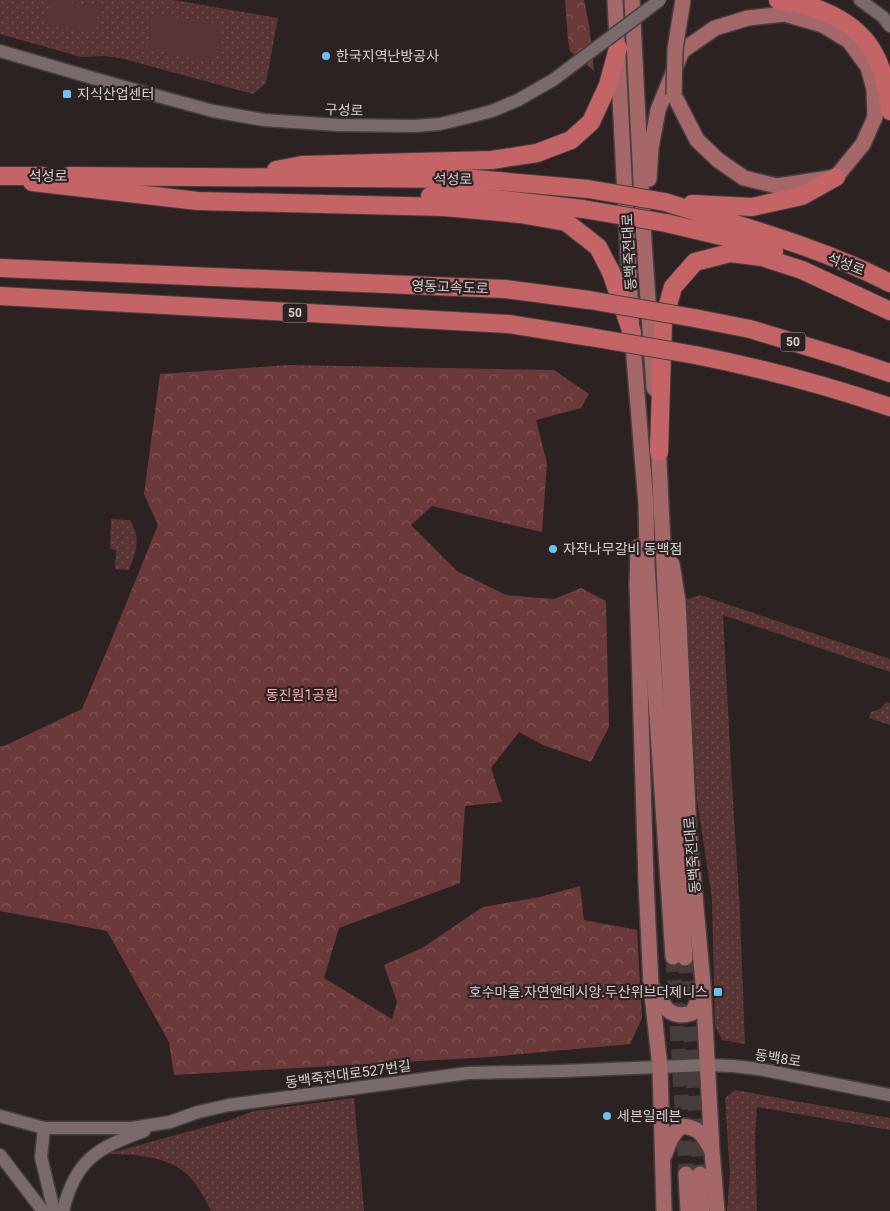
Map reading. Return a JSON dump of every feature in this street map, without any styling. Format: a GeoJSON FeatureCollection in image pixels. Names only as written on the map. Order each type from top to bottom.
{"type":"FeatureCollection","features":[{"type":"Feature","properties":{"kind":"highway"},"geometry":{"type":"LineString","coordinates":[[778,0],[822,10],[851,26],[872,47],[885,77],[890,111]]}},
{"type":"Feature","properties":{"kind":"highway"},"geometry":{"type":"LineString","coordinates":[[230,178],[302,165],[492,160],[537,153],[571,140],[592,122],[608,85],[618,48]]}},
{"type":"Feature","properties":{"kind":"highway","name":"석성로"},"geometry":{"type":"LineString","coordinates":[[0,176],[475,179],[588,189],[664,202],[770,236],[862,269],[890,283]]}},
{"type":"Feature","properties":{"kind":"highway"},"geometry":{"type":"LineString","coordinates":[[664,202],[752,207],[802,196],[836,177]]}},
{"type":"Feature","properties":{"kind":"highway"},"geometry":{"type":"LineString","coordinates":[[32,182],[198,201],[444,207],[520,214],[566,222],[598,247],[611,272],[632,333]]}},
{"type":"Feature","properties":{"kind":"highway","name":"석성로"},"geometry":{"type":"LineString","coordinates":[[0,183],[32,182],[203,196],[470,196],[583,209],[666,223],[755,244],[890,298]]}},
{"type":"Feature","properties":{"kind":"highway"},"geometry":{"type":"LineString","coordinates":[[659,452],[663,322],[673,287],[695,262],[730,253],[762,257],[802,270],[890,311]]}},
{"type":"Feature","properties":{"kind":"highway","name":"영동고속도로"},"geometry":{"type":"LineString","coordinates":[[0,268],[505,289],[589,300],[750,329],[890,373]]}},
{"type":"Feature","properties":{"kind":"highway","name":"50"},"geometry":{"type":"LineString","coordinates":[[0,296],[508,324],[694,354],[754,367],[842,391],[890,407]]}},
{"type":"Feature","properties":{"kind":"main road","name":"동백죽전대로"},"geometry":{"type":"LineString","coordinates":[[615,0],[632,333],[653,502],[679,958]]}},
{"type":"Feature","properties":{"kind":"main road","name":"동백죽전대로"},"geometry":{"type":"LineString","coordinates":[[632,0],[644,241],[659,452],[653,502],[637,550],[637,585],[646,872],[651,985],[660,1068],[664,1211]]}},
{"type":"Feature","properties":{"kind":"main road"},"geometry":{"type":"LineString","coordinates":[[644,241],[651,148],[658,110],[682,51],[715,28],[748,18],[785,14],[823,25],[849,41],[868,67],[874,89],[874,117],[863,144],[836,177],[777,186],[744,178],[718,160],[697,140],[674,95],[675,49],[683,0]]}},
{"type":"Feature","properties":{"kind":"main road","name":"동백죽전대로"},"geometry":{"type":"LineString","coordinates":[[653,502],[678,601],[689,830],[703,984],[717,1211]]}},
{"type":"Feature","properties":{"kind":"main road"},"geometry":{"type":"LineString","coordinates":[[651,985],[666,1009],[675,1015],[686,1015],[692,1013],[698,1002],[703,984]]}},
{"type":"Feature","properties":{"kind":"main road"},"geometry":{"type":"LineString","coordinates":[[663,1159],[671,1136],[675,1130],[682,1126],[693,1127],[698,1130],[712,1151]]}},
{"type":"Feature","properties":{"kind":"main road"},"geometry":{"type":"LineString","coordinates":[[688,1211],[693,1174],[702,1211]]}},
{"type":"Feature","properties":{"kind":"street","name":"구성로"},"geometry":{"type":"LineString","coordinates":[[0,51],[117,86],[213,110],[264,120],[338,125],[414,126],[440,124],[492,111],[518,100],[553,80],[660,0]]}},
{"type":"Feature","properties":{"kind":"street"},"geometry":{"type":"LineString","coordinates":[[860,0],[883,17],[890,26]]}},
{"type":"Feature","properties":{"kind":"street","name":"동백8로"},"geometry":{"type":"LineString","coordinates":[[660,1068],[707,1065],[759,1069],[890,1095]]}},
{"type":"Feature","properties":{"kind":"street","name":"동백죽전대로527번길"},"geometry":{"type":"LineString","coordinates":[[0,1116],[44,1128],[132,1128],[170,1122],[198,1112],[229,1105],[468,1073],[660,1068]]}},
{"type":"Feature","properties":{"kind":"street"},"geometry":{"type":"LineString","coordinates":[[63,1211],[72,1183],[79,1171],[94,1154],[116,1141],[170,1122]]}},
{"type":"Feature","properties":{"kind":"street"},"geometry":{"type":"LineString","coordinates":[[44,1128],[41,1157],[54,1211]]}},
{"type":"Feature","properties":{"kind":"street"},"geometry":{"type":"LineString","coordinates":[[0,1155],[43,1211]]}},
{"type":"Feature","properties":{"kind":"shaded area"},"geometry":{"type":"Polygon","coordinates":[[[0,0],[173,0],[278,18],[266,83],[253,94],[120,58],[104,56],[81,57],[0,34],[0,0]]]}},
{"type":"Feature","properties":{"kind":"shaded area"},"geometry":{"type":"Polygon","coordinates":[[[50,0],[99,6],[95,32],[46,24],[50,0]]]}},
{"type":"Feature","properties":{"kind":"shaded area"},"geometry":{"type":"Polygon","coordinates":[[[154,14],[221,25],[215,61],[147,49],[154,14]]]}},
{"type":"Feature","properties":{"kind":"shaded area"},"geometry":{"type":"Polygon","coordinates":[[[111,519],[130,520],[136,533],[137,545],[129,570],[115,569],[116,550],[110,549],[111,519]]]}},
{"type":"Feature","properties":{"kind":"shaded area"},"geometry":{"type":"Polygon","coordinates":[[[700,595],[890,659],[890,672],[723,615],[740,913],[745,1044],[722,1040],[715,1026],[712,899],[697,800],[686,600],[700,595]]]}},
{"type":"Feature","properties":{"kind":"shaded area"},"geometry":{"type":"Polygon","coordinates":[[[886,702],[890,703],[890,725],[869,718],[871,712],[880,709],[886,702]]]}},
{"type":"Feature","properties":{"kind":"shaded area"},"geometry":{"type":"Polygon","coordinates":[[[735,1090],[890,1118],[890,1130],[757,1107],[755,1137],[757,1211],[727,1211],[730,1174],[725,1098],[735,1090]]]}},
{"type":"Feature","properties":{"kind":"shaded area"},"geometry":{"type":"Polygon","coordinates":[[[354,1098],[364,1211],[211,1211],[195,1183],[188,1175],[171,1164],[150,1157],[107,1154],[227,1121],[254,1111],[354,1098]]]}},
{"type":"Feature","properties":{"kind":"green space"},"geometry":{"type":"Polygon","coordinates":[[[565,0],[584,0],[594,71],[570,51],[565,0]]]}},
{"type":"Feature","properties":{"kind":"green space","name":"동진원1공원"},"geometry":{"type":"Polygon","coordinates":[[[288,365],[554,370],[589,394],[581,408],[536,420],[547,463],[542,532],[432,506],[411,525],[457,571],[506,595],[554,599],[581,588],[606,601],[609,727],[591,762],[543,745],[519,732],[491,768],[502,802],[465,806],[460,883],[339,928],[324,978],[392,1019],[397,1002],[384,965],[422,948],[483,907],[540,897],[580,886],[584,920],[637,930],[642,1018],[630,1044],[490,1057],[174,1075],[169,1042],[107,931],[0,911],[0,746],[4,746],[82,709],[158,525],[144,494],[160,374],[288,365]]]}},
{"type":"Feature","properties":{"kind":"tunnel"},"geometry":{"type":"LineString","coordinates":[[673,957],[686,1174]]}},
{"type":"Feature","properties":{"kind":"tunnel"},"geometry":{"type":"LineString","coordinates":[[685,958],[700,1174]]}},
{"type":"Feature","properties":{"kind":"place","name":"한국지역난방공사"},"geometry":{"type":"Point","coordinates":[326,56]}},
{"type":"Feature","properties":{"kind":"place","name":"지식산업센터"},"geometry":{"type":"Point","coordinates":[67,94]}},
{"type":"Feature","properties":{"kind":"place","name":"자작나무갈비 동백점"},"geometry":{"type":"Point","coordinates":[553,549]}},
{"type":"Feature","properties":{"kind":"place","name":"호수마을.자연앤데시앙.두산위브더제니스"},"geometry":{"type":"Point","coordinates":[718,992]}},
{"type":"Feature","properties":{"kind":"place","name":"세븐일레븐"},"geometry":{"type":"Point","coordinates":[607,1116]}}]}
